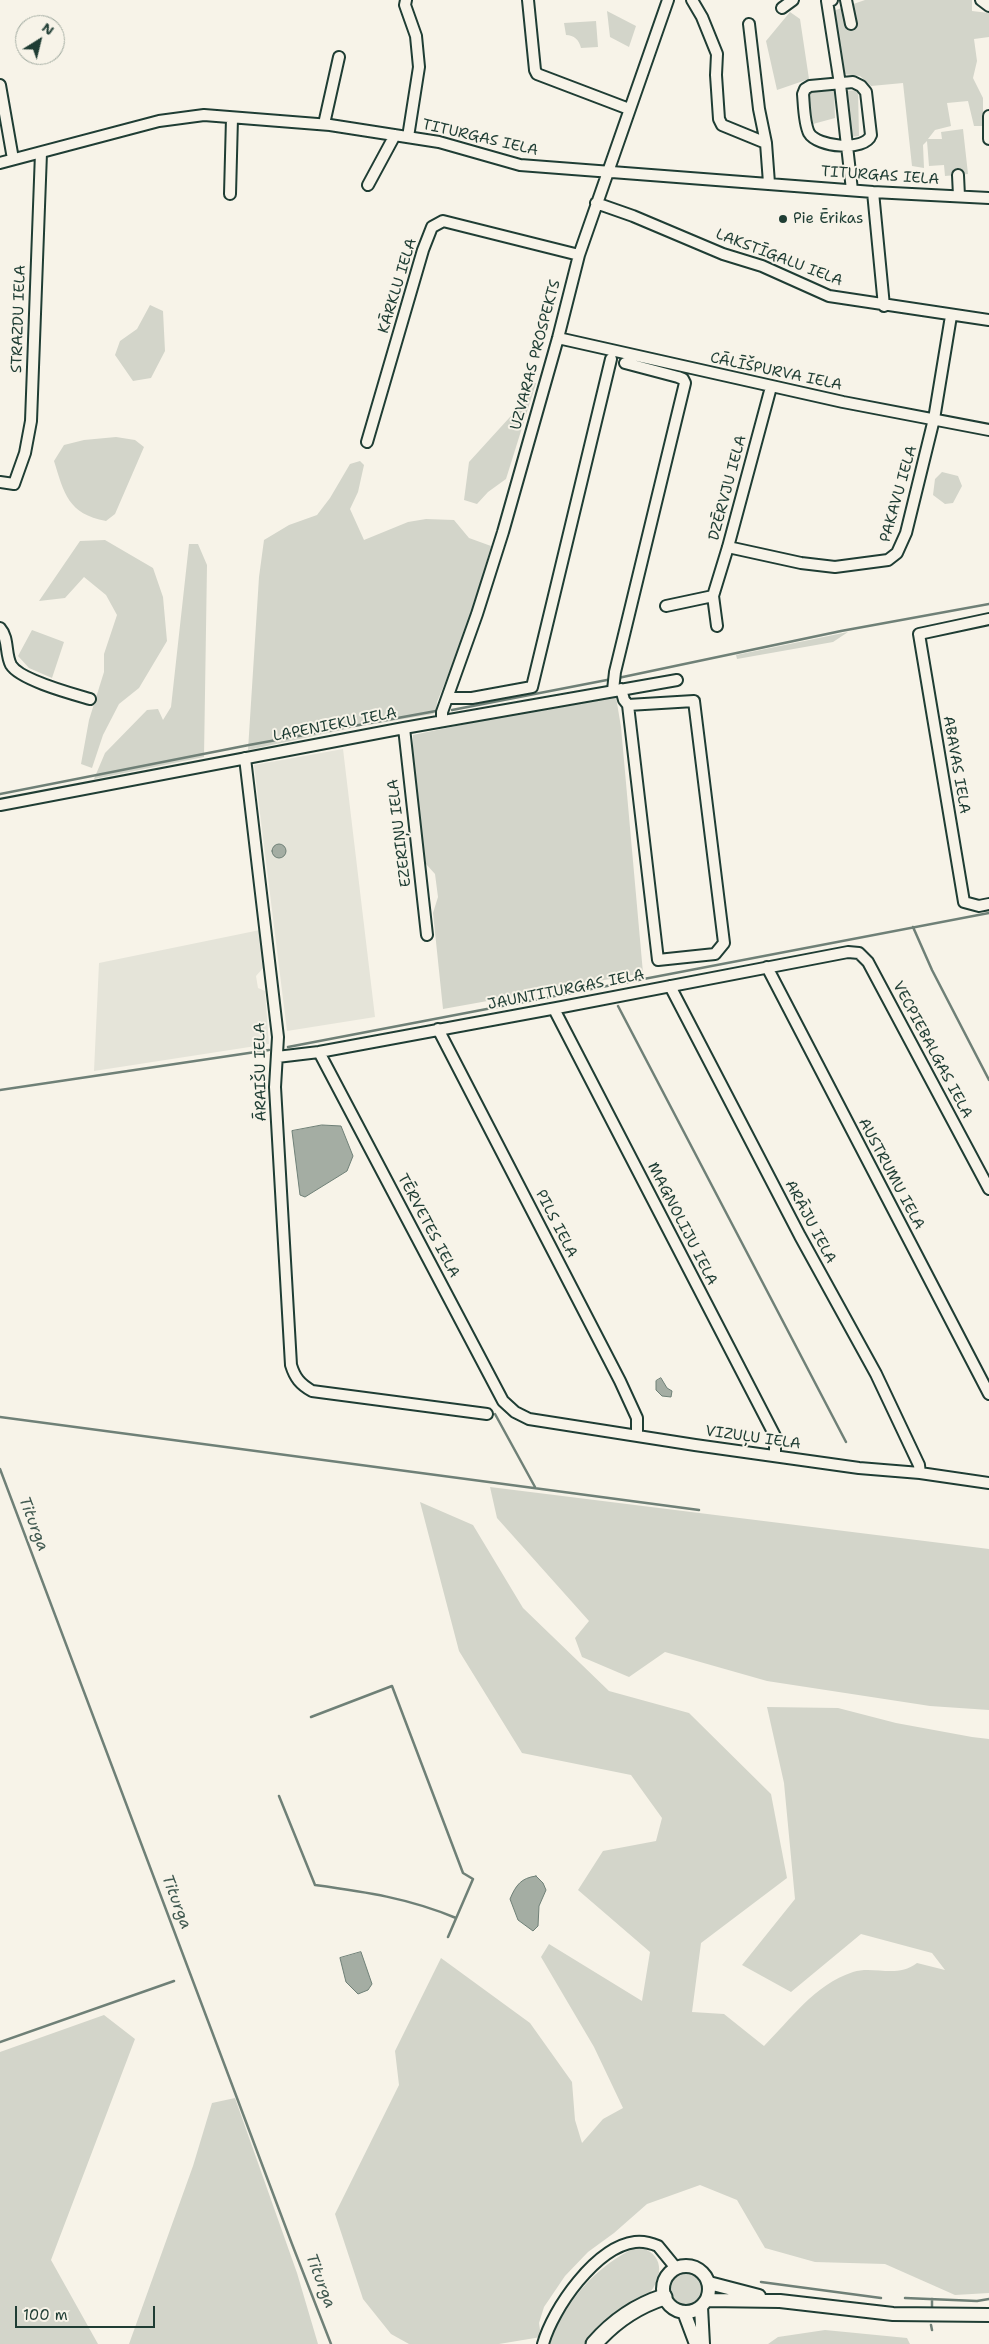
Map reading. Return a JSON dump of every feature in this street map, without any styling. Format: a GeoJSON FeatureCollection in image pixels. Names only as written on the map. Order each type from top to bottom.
{"type":"FeatureCollection","features":[{"type":"Feature","properties":{"kind":"highway"},"geometry":{"type":"LineString","coordinates":[[594,2344],[618,2320],[649,2302],[664,2297]]}},
{"type":"Feature","properties":{"kind":"main road"},"geometry":{"type":"LineString","coordinates":[[703,2344],[704,2304],[710,2292],[709,2283],[706,2276],[696,2268],[689,2266],[676,2268],[670,2272],[663,2284],[664,2297],[672,2308],[684,2312],[693,2312],[704,2304],[780,2301]]}},
{"type":"Feature","properties":{"kind":"main road"},"geometry":{"type":"LineString","coordinates":[[709,2283],[780,2301],[893,2314],[989,2315]]}},
{"type":"Feature","properties":{"kind":"main road"},"geometry":{"type":"LineString","coordinates":[[684,2312],[696,2344]]}},
{"type":"Feature","properties":{"kind":"street"},"geometry":{"type":"LineString","coordinates":[[406,0],[405,5],[416,36],[419,67],[408,137]]}},
{"type":"Feature","properties":{"kind":"street"},"geometry":{"type":"LineString","coordinates":[[528,0],[535,70],[537,74],[629,109]]}},
{"type":"Feature","properties":{"kind":"street","name":"UZVARAS PROSPEKTS"},"geometry":{"type":"LineString","coordinates":[[442,721],[442,712],[500,541],[558,338],[579,256],[668,0]]}},
{"type":"Feature","properties":{"kind":"street"},"geometry":{"type":"LineString","coordinates":[[692,0],[702,17],[717,54],[716,75],[719,118],[722,125],[766,143]]}},
{"type":"Feature","properties":{"kind":"street"},"geometry":{"type":"LineString","coordinates":[[782,8],[793,0]]}},
{"type":"Feature","properties":{"kind":"street"},"geometry":{"type":"LineString","coordinates":[[821,0],[832,0]]}},
{"type":"Feature","properties":{"kind":"street"},"geometry":{"type":"LineString","coordinates":[[827,0],[840,84],[852,190]]}},
{"type":"Feature","properties":{"kind":"street"},"geometry":{"type":"LineString","coordinates":[[846,0],[851,24]]}},
{"type":"Feature","properties":{"kind":"street"},"geometry":{"type":"LineString","coordinates":[[981,0],[989,6]]}},
{"type":"Feature","properties":{"kind":"street"},"geometry":{"type":"LineString","coordinates":[[749,24],[759,109],[766,143],[769,183]]}},
{"type":"Feature","properties":{"kind":"street"},"geometry":{"type":"LineString","coordinates":[[324,124],[338,57]]}},
{"type":"Feature","properties":{"kind":"street"},"geometry":{"type":"LineString","coordinates":[[853,82],[861,86],[866,92],[871,135],[865,144],[847,146],[820,142],[809,132],[803,94],[805,89],[810,86],[840,84],[853,82]]}},
{"type":"Feature","properties":{"kind":"street"},"geometry":{"type":"LineString","coordinates":[[0,85],[13,160]]}},
{"type":"Feature","properties":{"kind":"street","name":"TITURGAS IELA"},"geometry":{"type":"LineString","coordinates":[[0,163],[159,121],[204,115],[324,124],[408,137],[439,142],[520,165],[873,192],[989,198]]}},
{"type":"Feature","properties":{"kind":"street"},"geometry":{"type":"LineString","coordinates":[[989,116],[989,139]]}},
{"type":"Feature","properties":{"kind":"street"},"geometry":{"type":"LineString","coordinates":[[230,194],[232,118]]}},
{"type":"Feature","properties":{"kind":"street"},"geometry":{"type":"LineString","coordinates":[[368,185],[395,135]]}},
{"type":"Feature","properties":{"kind":"street","name":"STRAZDU IELA"},"geometry":{"type":"LineString","coordinates":[[0,482],[14,484],[25,453],[31,421],[40,153]]}},
{"type":"Feature","properties":{"kind":"street"},"geometry":{"type":"LineString","coordinates":[[958,175],[959,196]]}},
{"type":"Feature","properties":{"kind":"street"},"geometry":{"type":"LineString","coordinates":[[873,192],[884,306]]}},
{"type":"Feature","properties":{"kind":"street","name":"LAKSTĪGALU IELA"},"geometry":{"type":"LineString","coordinates":[[596,204],[633,216],[723,254],[762,266],[829,296],[884,306],[989,320]]}},
{"type":"Feature","properties":{"kind":"street","name":"KĀRKLU IELA"},"geometry":{"type":"LineString","coordinates":[[367,442],[423,250],[432,227],[443,221],[579,256]]}},
{"type":"Feature","properties":{"kind":"street","name":"PAKAVU IELA"},"geometry":{"type":"LineString","coordinates":[[728,547],[801,563],[835,568],[888,560],[897,553],[906,533],[934,419],[951,316]]}},
{"type":"Feature","properties":{"kind":"street","name":"CĀLĪŠPURVA IELA"},"geometry":{"type":"LineString","coordinates":[[558,338],[771,387],[989,430]]}},
{"type":"Feature","properties":{"kind":"street"},"geometry":{"type":"LineString","coordinates":[[448,698],[472,698],[532,687],[611,359]]}},
{"type":"Feature","properties":{"kind":"street"},"geometry":{"type":"LineString","coordinates":[[625,363],[678,377],[685,383],[615,672],[617,690],[628,705],[658,960],[714,954],[724,943],[694,701],[628,705]]}},
{"type":"Feature","properties":{"kind":"street","name":"DZĒRVJU IELA"},"geometry":{"type":"LineString","coordinates":[[717,626],[713,596],[771,387]]}},
{"type":"Feature","properties":{"kind":"street"},"geometry":{"type":"LineString","coordinates":[[666,606],[713,596]]}},
{"type":"Feature","properties":{"kind":"street","name":"ABAVAS IELA"},"geometry":{"type":"LineString","coordinates":[[989,619],[919,634],[964,902],[979,906],[989,904]]}},
{"type":"Feature","properties":{"kind":"street"},"geometry":{"type":"LineString","coordinates":[[0,628],[8,646],[11,665],[20,673],[52,688],[90,699]]}},
{"type":"Feature","properties":{"kind":"street","name":"LAPENIEKU IELA"},"geometry":{"type":"LineString","coordinates":[[0,804],[442,721],[480,716],[677,680]]}},
{"type":"Feature","properties":{"kind":"street","name":"EZERIŅU IELA"},"geometry":{"type":"LineString","coordinates":[[404,728],[427,934]]}},
{"type":"Feature","properties":{"kind":"street","name":"ĀRAIŠU IELA"},"geometry":{"type":"LineString","coordinates":[[245,758],[278,1037],[275,1087],[291,1365],[295,1377],[301,1384],[312,1391],[487,1414]]}},
{"type":"Feature","properties":{"kind":"street","name":"JAUNTITURGAS IELA"},"geometry":{"type":"LineString","coordinates":[[277,1057],[319,1052],[848,952],[860,952]]}},
{"type":"Feature","properties":{"kind":"street","name":"VECPIEBALGAS IELA"},"geometry":{"type":"LineString","coordinates":[[860,952],[868,962],[989,1189]]}},
{"type":"Feature","properties":{"kind":"street","name":"AUSTRUMU IELA"},"geometry":{"type":"LineString","coordinates":[[767,967],[989,1394]]}},
{"type":"Feature","properties":{"kind":"street","name":"ARĀJU IELA"},"geometry":{"type":"LineString","coordinates":[[670,986],[800,1236],[876,1374],[919,1465],[920,1473]]}},
{"type":"Feature","properties":{"kind":"street","name":"MAGNOLIJU IELA"},"geometry":{"type":"LineString","coordinates":[[554,1009],[775,1436],[775,1455]]}},
{"type":"Feature","properties":{"kind":"street","name":"PILS IELA"},"geometry":{"type":"LineString","coordinates":[[438,1029],[620,1381],[637,1418],[637,1435]]}},
{"type":"Feature","properties":{"kind":"street","name":"TĒRVETES IELA"},"geometry":{"type":"LineString","coordinates":[[319,1052],[503,1400],[515,1412]]}},
{"type":"Feature","properties":{"kind":"street","name":"VIZUĻU IELA"},"geometry":{"type":"LineString","coordinates":[[515,1412],[529,1419],[695,1445],[860,1468],[920,1473],[989,1483]]}},
{"type":"Feature","properties":{"kind":"street"},"geometry":{"type":"LineString","coordinates":[[543,2344],[563,2302],[581,2277],[605,2257],[624,2246],[636,2242],[658,2246],[676,2268]]}},
{"type":"Feature","properties":{"kind":"shaded area"},"geometry":{"type":"Polygon","coordinates":[[[865,0],[972,0],[972,11],[989,13],[989,37],[974,39],[977,61],[973,78],[983,98],[983,126],[974,126],[968,101],[947,103],[951,126],[935,130],[928,139],[942,139],[941,132],[963,129],[968,174],[945,176],[944,165],[929,166],[927,141],[923,145],[924,168],[912,166],[903,83],[871,86],[860,76],[843,74],[833,11],[865,0]]]}},
{"type":"Feature","properties":{"kind":"shaded area"},"geometry":{"type":"Polygon","coordinates":[[[607,11],[636,26],[629,47],[610,37],[607,11]]]}},
{"type":"Feature","properties":{"kind":"shaded area"},"geometry":{"type":"Polygon","coordinates":[[[790,12],[800,19],[809,79],[777,90],[766,41],[790,12]]]}},
{"type":"Feature","properties":{"kind":"shaded area"},"geometry":{"type":"Polygon","coordinates":[[[596,21],[598,47],[581,48],[576,38],[566,35],[564,23],[596,21]]]}},
{"type":"Feature","properties":{"kind":"shaded area"},"geometry":{"type":"Polygon","coordinates":[[[858,90],[859,136],[850,137],[845,91],[858,90]]]}},
{"type":"Feature","properties":{"kind":"shaded area"},"geometry":{"type":"Polygon","coordinates":[[[834,91],[835,118],[813,124],[808,92],[834,91]]]}},
{"type":"Feature","properties":{"kind":"shaded area"},"geometry":{"type":"Polygon","coordinates":[[[150,305],[163,311],[165,351],[151,378],[133,381],[115,355],[120,341],[137,329],[150,305]]]}},
{"type":"Feature","properties":{"kind":"shaded area"},"geometry":{"type":"Polygon","coordinates":[[[536,383],[506,479],[488,492],[477,504],[464,500],[469,462],[520,406],[529,384],[536,383]]]}},
{"type":"Feature","properties":{"kind":"shaded area"},"geometry":{"type":"Polygon","coordinates":[[[116,437],[135,440],[144,447],[115,514],[106,521],[93,518],[75,507],[65,492],[54,461],[64,445],[84,440],[116,437]]]}},
{"type":"Feature","properties":{"kind":"shaded area"},"geometry":{"type":"Polygon","coordinates":[[[360,461],[364,465],[358,492],[350,509],[364,540],[408,522],[426,519],[454,520],[469,538],[491,546],[467,629],[437,702],[436,711],[433,714],[356,727],[248,750],[259,577],[264,540],[289,525],[317,515],[330,498],[350,464],[360,461]]]}},
{"type":"Feature","properties":{"kind":"shaded area"},"geometry":{"type":"Polygon","coordinates":[[[942,472],[958,476],[962,486],[953,503],[945,504],[933,495],[935,479],[942,472]]]}},
{"type":"Feature","properties":{"kind":"shaded area"},"geometry":{"type":"Polygon","coordinates":[[[105,540],[153,568],[163,597],[167,641],[139,688],[119,704],[103,735],[92,768],[81,764],[89,720],[104,672],[104,654],[117,615],[106,595],[84,577],[65,598],[39,601],[80,541],[105,540]]]}},
{"type":"Feature","properties":{"kind":"shaded area"},"geometry":{"type":"Polygon","coordinates":[[[189,544],[198,544],[207,565],[204,757],[94,779],[105,753],[147,710],[158,709],[163,720],[171,707],[189,544]]]}},
{"type":"Feature","properties":{"kind":"shaded area"},"geometry":{"type":"Polygon","coordinates":[[[32,630],[64,642],[52,678],[29,668],[18,656],[32,630]]]}},
{"type":"Feature","properties":{"kind":"shaded area"},"geometry":{"type":"Polygon","coordinates":[[[848,632],[833,642],[737,659],[736,655],[848,632]]]}},
{"type":"Feature","properties":{"kind":"shaded area"},"geometry":{"type":"Polygon","coordinates":[[[616,697],[621,727],[643,973],[443,1009],[433,913],[438,897],[435,874],[426,864],[413,789],[413,735],[538,709],[616,697]]]}},
{"type":"Feature","properties":{"kind":"shaded area"},"geometry":{"type":"Polygon","coordinates":[[[343,749],[375,1017],[287,1031],[254,765],[343,749]]]}},
{"type":"Feature","properties":{"kind":"shaded area"},"geometry":{"type":"Polygon","coordinates":[[[276,844],[282,844],[286,851],[282,858],[276,858],[272,854],[272,848],[276,844]]]}},
{"type":"Feature","properties":{"kind":"shaded area"},"geometry":{"type":"Polygon","coordinates":[[[260,930],[264,967],[256,976],[258,988],[265,991],[269,1044],[94,1071],[99,963],[260,930]]]}},
{"type":"Feature","properties":{"kind":"shaded area"},"geometry":{"type":"Polygon","coordinates":[[[322,1125],[341,1126],[353,1156],[347,1171],[305,1197],[300,1195],[292,1131],[322,1125]]]}},
{"type":"Feature","properties":{"kind":"shaded area"},"geometry":{"type":"Polygon","coordinates":[[[661,1378],[667,1388],[672,1391],[671,1397],[662,1396],[656,1390],[656,1381],[661,1378]]]}},
{"type":"Feature","properties":{"kind":"shaded area"},"geometry":{"type":"Polygon","coordinates":[[[490,1487],[989,1549],[989,1710],[930,1706],[767,1681],[665,1652],[629,1677],[582,1657],[575,1638],[589,1621],[497,1518],[490,1487]]]}},
{"type":"Feature","properties":{"kind":"shaded area"},"geometry":{"type":"Polygon","coordinates":[[[420,1502],[473,1525],[523,1608],[609,1691],[689,1713],[771,1794],[787,1878],[701,1943],[692,2012],[724,2014],[764,2046],[815,1994],[826,1985],[853,1972],[861,1970],[901,1970],[917,1963],[945,1970],[932,1953],[861,1934],[791,1992],[742,1965],[795,1899],[784,1783],[767,1707],[838,1708],[896,1723],[989,1739],[989,2293],[955,2295],[885,2264],[815,2262],[765,2248],[737,2200],[700,2185],[647,2204],[614,2233],[588,2252],[565,2276],[544,2307],[539,2323],[541,2337],[499,2344],[409,2344],[391,2334],[363,2299],[335,2214],[399,2085],[395,2051],[441,1958],[530,2023],[572,2082],[575,2120],[582,2143],[603,2119],[623,2108],[594,2047],[541,1957],[549,1944],[642,2001],[650,1952],[578,1890],[603,1851],[656,1841],[662,1818],[631,1775],[522,1753],[459,1651],[420,1502]]]}},
{"type":"Feature","properties":{"kind":"shaded area"},"geometry":{"type":"Polygon","coordinates":[[[536,1876],[543,1883],[546,1890],[539,1906],[538,1926],[533,1931],[518,1920],[510,1899],[514,1890],[523,1880],[536,1876]]]}},
{"type":"Feature","properties":{"kind":"shaded area"},"geometry":{"type":"Polygon","coordinates":[[[361,1952],[372,1984],[368,1990],[358,1994],[346,1982],[340,1958],[361,1952]]]}},
{"type":"Feature","properties":{"kind":"shaded area"},"geometry":{"type":"Polygon","coordinates":[[[104,2015],[135,2039],[51,2260],[98,2344],[0,2344],[0,2052],[104,2015]]]}},
{"type":"Feature","properties":{"kind":"shaded area"},"geometry":{"type":"Polygon","coordinates":[[[235,2098],[297,2273],[318,2344],[129,2344],[193,2166],[212,2103],[235,2098]]]}},
{"type":"Feature","properties":{"kind":"shaded area"},"geometry":{"type":"Polygon","coordinates":[[[637,2247],[653,2254],[659,2266],[657,2281],[648,2295],[587,2344],[550,2344],[564,2314],[584,2286],[608,2264],[637,2247]]]}},
{"type":"Feature","properties":{"kind":"shaded area"},"geometry":{"type":"Polygon","coordinates":[[[687,2273],[699,2277],[703,2289],[699,2301],[687,2305],[675,2301],[671,2289],[675,2277],[687,2273]]]}},
{"type":"Feature","properties":{"kind":"shaded area"},"geometry":{"type":"Polygon","coordinates":[[[825,2330],[907,2338],[910,2344],[768,2344],[778,2337],[825,2330]]]}},
{"type":"Feature","properties":{"kind":"waterway"},"geometry":{"type":"LineString","coordinates":[[618,678],[841,631],[989,604]]}},
{"type":"Feature","properties":{"kind":"waterway"},"geometry":{"type":"LineString","coordinates":[[452,710],[612,679]]}},
{"type":"Feature","properties":{"kind":"waterway"},"geometry":{"type":"LineString","coordinates":[[0,794],[249,745],[436,711]]}},
{"type":"Feature","properties":{"kind":"waterway"},"geometry":{"type":"LineString","coordinates":[[288,1047],[989,913]]}},
{"type":"Feature","properties":{"kind":"waterway"},"geometry":{"type":"LineString","coordinates":[[913,927],[932,970],[989,1080]]}},
{"type":"Feature","properties":{"kind":"waterway"},"geometry":{"type":"LineString","coordinates":[[618,1006],[846,1442]]}},
{"type":"Feature","properties":{"kind":"waterway"},"geometry":{"type":"LineString","coordinates":[[0,1090],[269,1050]]}},
{"type":"Feature","properties":{"kind":"waterway"},"geometry":{"type":"LineString","coordinates":[[495,1414],[535,1487]]}},
{"type":"Feature","properties":{"kind":"waterway"},"geometry":{"type":"LineString","coordinates":[[0,1417],[699,1510]]}},
{"type":"Feature","properties":{"kind":"waterway","name":"Titurga"},"geometry":{"type":"LineString","coordinates":[[0,1469],[331,2344]]}},
{"type":"Feature","properties":{"kind":"waterway"},"geometry":{"type":"LineString","coordinates":[[311,1717],[392,1686],[463,1873],[473,1879],[448,1937]]}},
{"type":"Feature","properties":{"kind":"waterway"},"geometry":{"type":"LineString","coordinates":[[279,1796],[315,1885],[369,1893],[404,1901],[456,1918]]}},
{"type":"Feature","properties":{"kind":"waterway"},"geometry":{"type":"LineString","coordinates":[[0,2042],[174,1981]]}},
{"type":"Feature","properties":{"kind":"waterway"},"geometry":{"type":"LineString","coordinates":[[761,2282],[881,2298]]}},
{"type":"Feature","properties":{"kind":"waterway"},"geometry":{"type":"LineString","coordinates":[[905,2298],[977,2301],[989,2299]]}},
{"type":"Feature","properties":{"kind":"waterway"},"geometry":{"type":"LineString","coordinates":[[932,2299],[932,2307]]}},
{"type":"Feature","properties":{"kind":"waterway"},"geometry":{"type":"LineString","coordinates":[[931,2325],[932,2330]]}},
{"type":"Feature","properties":{"kind":"place","name":"Pie Ērikas"},"geometry":{"type":"Point","coordinates":[783,219]}}]}
